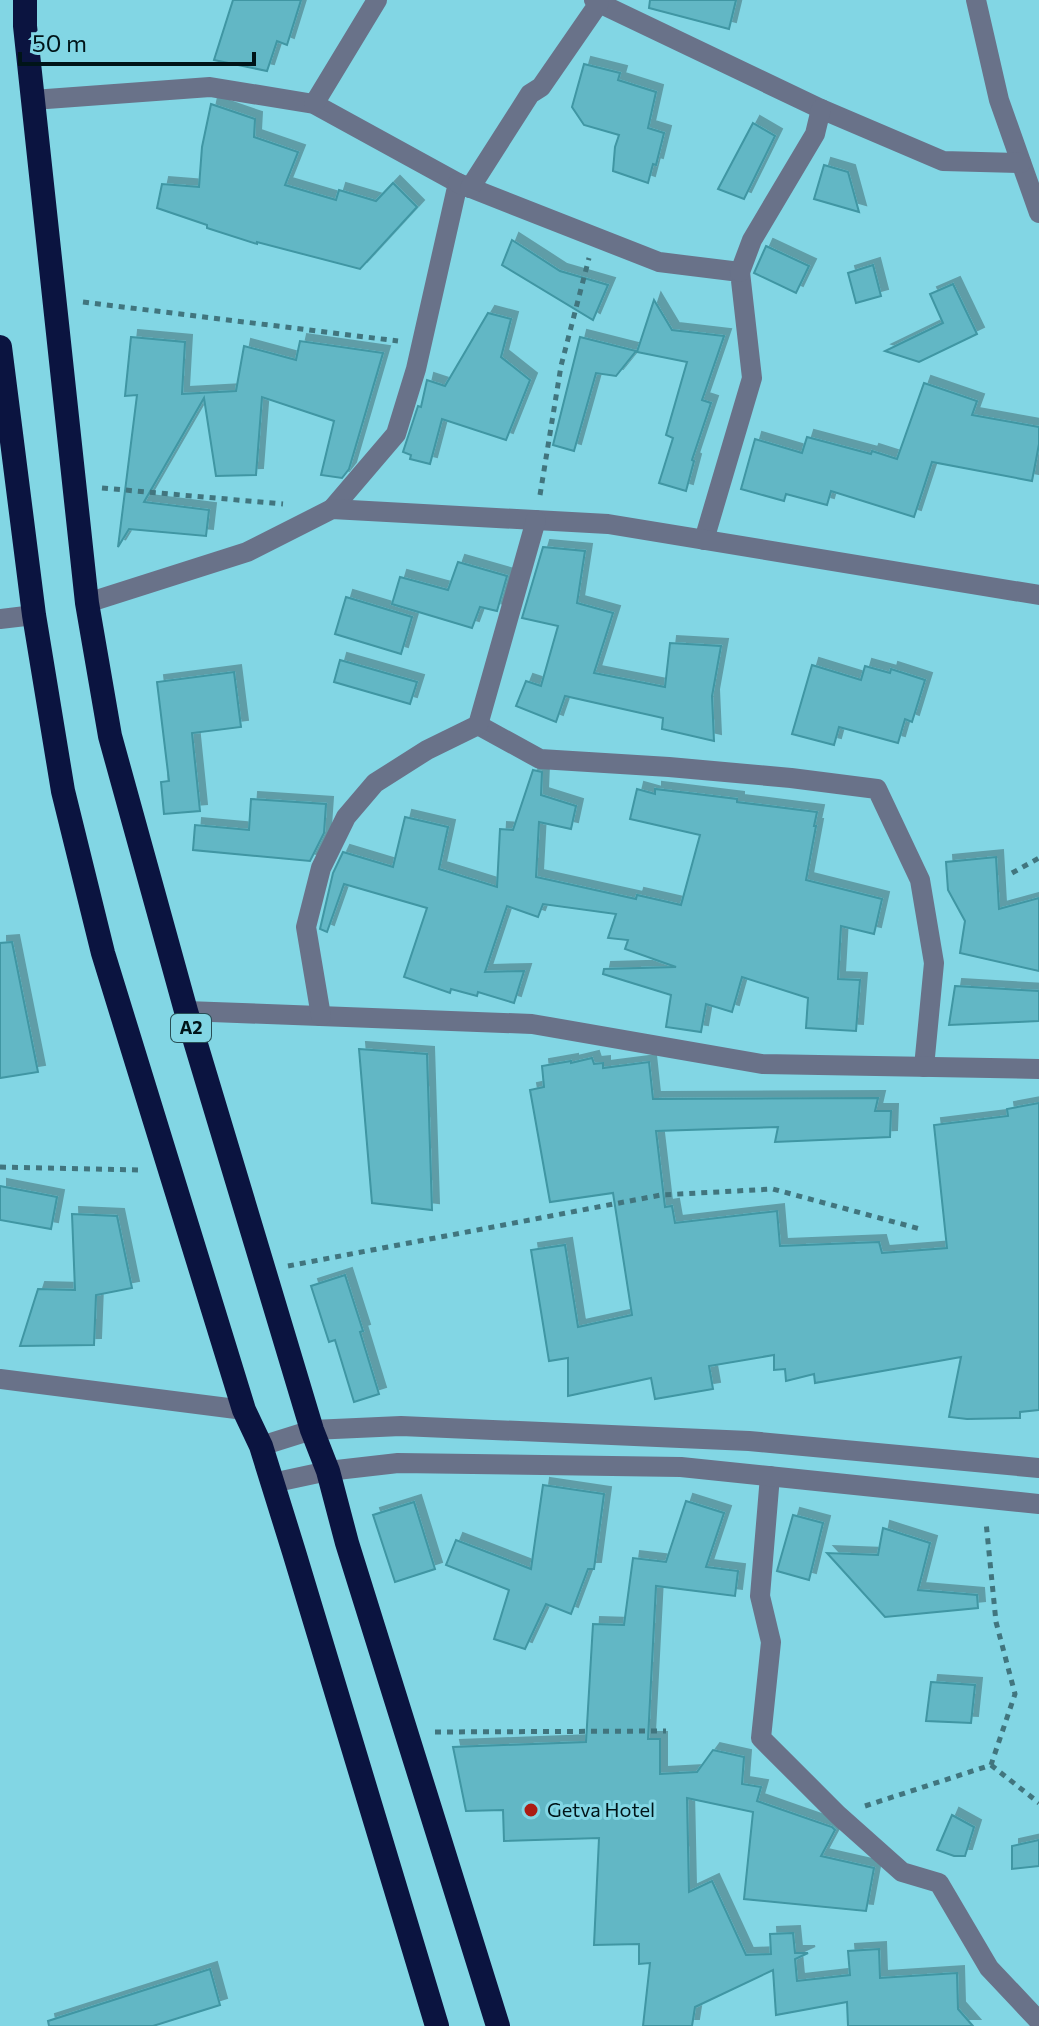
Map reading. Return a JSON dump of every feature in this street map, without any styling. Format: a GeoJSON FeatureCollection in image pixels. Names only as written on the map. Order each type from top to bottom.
{"type":"FeatureCollection","features":[{"type":"Feature","properties":{"kind":"highway","name":"A2"},"geometry":{"type":"LineString","coordinates":[[25,0],[25,26],[87,603],[110,736],[186,1011],[264,1271],[498,2026]]}},
{"type":"Feature","properties":{"kind":"highway"},"geometry":{"type":"LineString","coordinates":[[0,347],[34,615],[63,791],[103,953],[244,1410],[261,1446],[437,2026]]}},
{"type":"Feature","properties":{"kind":"street"},"geometry":{"type":"LineString","coordinates":[[314,104],[377,0]]}},
{"type":"Feature","properties":{"kind":"street"},"geometry":{"type":"LineString","coordinates":[[976,0],[999,100],[1039,213]]}},
{"type":"Feature","properties":{"kind":"street"},"geometry":{"type":"LineString","coordinates":[[87,603],[247,552],[332,509],[396,434],[464,185],[530,94],[541,87],[605,3],[821,109],[943,161],[1021,163]]}},
{"type":"Feature","properties":{"kind":"street"},"geometry":{"type":"LineString","coordinates":[[33,100],[210,87],[314,104],[464,185],[659,262],[740,272]]}},
{"type":"Feature","properties":{"kind":"street"},"geometry":{"type":"LineString","coordinates":[[704,540],[752,378],[740,272],[752,240],[815,134],[821,109]]}},
{"type":"Feature","properties":{"kind":"street"},"geometry":{"type":"LineString","coordinates":[[332,509],[608,524],[1039,595]]}},
{"type":"Feature","properties":{"kind":"street"},"geometry":{"type":"LineString","coordinates":[[321,1016],[306,927],[321,868],[346,817],[375,783],[427,750],[478,725],[536,520]]}},
{"type":"Feature","properties":{"kind":"street"},"geometry":{"type":"LineString","coordinates":[[0,619],[34,615]]}},
{"type":"Feature","properties":{"kind":"street"},"geometry":{"type":"LineString","coordinates":[[478,725],[540,759],[745,774],[877,789],[920,880],[934,963],[924,1067]]}},
{"type":"Feature","properties":{"kind":"street"},"geometry":{"type":"LineString","coordinates":[[186,1011],[532,1024],[762,1064],[1039,1069]]}},
{"type":"Feature","properties":{"kind":"street"},"geometry":{"type":"LineString","coordinates":[[0,1379],[244,1410]]}},
{"type":"Feature","properties":{"kind":"street"},"geometry":{"type":"LineString","coordinates":[[261,1446],[312,1430],[401,1426],[749,1441],[1039,1468]]}},
{"type":"Feature","properties":{"kind":"street"},"geometry":{"type":"LineString","coordinates":[[272,1483],[328,1471],[398,1463],[681,1467],[1039,1504]]}},
{"type":"Feature","properties":{"kind":"street"},"geometry":{"type":"LineString","coordinates":[[770,1476],[760,1596],[771,1642],[761,1738],[838,1815],[902,1872],[939,1883],[989,1968],[1039,2021]]}},
{"type":"Feature","properties":{"kind":"path"},"geometry":{"type":"LineString","coordinates":[[536,520],[561,366],[594,236]]}},
{"type":"Feature","properties":{"kind":"path"},"geometry":{"type":"LineString","coordinates":[[54,298],[422,344]]}},
{"type":"Feature","properties":{"kind":"path"},"geometry":{"type":"LineString","coordinates":[[74,486],[286,505]]}},
{"type":"Feature","properties":{"kind":"path"},"geometry":{"type":"LineString","coordinates":[[1012,873],[1039,858]]}},
{"type":"Feature","properties":{"kind":"path"},"geometry":{"type":"LineString","coordinates":[[0,1167],[170,1171]]}},
{"type":"Feature","properties":{"kind":"path"},"geometry":{"type":"LineString","coordinates":[[264,1271],[661,1195],[773,1189],[920,1229]]}},
{"type":"Feature","properties":{"kind":"path"},"geometry":{"type":"LineString","coordinates":[[983,1498],[996,1622],[1015,1694],[991,1765]]}},
{"type":"Feature","properties":{"kind":"path"},"geometry":{"type":"LineString","coordinates":[[406,1732],[666,1731]]}},
{"type":"Feature","properties":{"kind":"path"},"geometry":{"type":"LineString","coordinates":[[838,1815],[991,1765]]}},
{"type":"Feature","properties":{"kind":"path"},"geometry":{"type":"LineString","coordinates":[[991,1765],[1039,1803]]}},
{"type":"Feature","properties":{"kind":"building"},"geometry":{"type":"Polygon","coordinates":[[[233,0],[301,0],[287,45],[277,41],[267,71],[214,60],[233,0]]]}},
{"type":"Feature","properties":{"kind":"building"},"geometry":{"type":"Polygon","coordinates":[[[650,0],[736,0],[729,29],[649,8],[650,0]]]}},
{"type":"Feature","properties":{"kind":"building"},"geometry":{"type":"Polygon","coordinates":[[[584,64],[620,73],[618,80],[656,92],[648,128],[664,133],[648,183],[613,171],[619,135],[584,125],[572,107],[584,64]]]}},
{"type":"Feature","properties":{"kind":"building"},"geometry":{"type":"Polygon","coordinates":[[[211,104],[255,119],[254,137],[298,152],[285,185],[336,200],[339,190],[376,201],[393,183],[417,207],[360,269],[257,244],[157,208],[162,184],[199,187],[202,147],[211,104]]]}},
{"type":"Feature","properties":{"kind":"building"},"geometry":{"type":"Polygon","coordinates":[[[753,123],[775,136],[744,199],[718,189],[753,123]]]}},
{"type":"Feature","properties":{"kind":"building"},"geometry":{"type":"Polygon","coordinates":[[[824,165],[848,172],[859,212],[814,199],[824,165]]]}},
{"type":"Feature","properties":{"kind":"building"},"geometry":{"type":"Polygon","coordinates":[[[512,240],[560,271],[608,285],[593,320],[502,265],[512,240]]]}},
{"type":"Feature","properties":{"kind":"building"},"geometry":{"type":"Polygon","coordinates":[[[766,246],[809,266],[796,293],[754,273],[766,246]]]}},
{"type":"Feature","properties":{"kind":"building"},"geometry":{"type":"Polygon","coordinates":[[[873,265],[881,296],[856,303],[848,273],[873,265]]]}},
{"type":"Feature","properties":{"kind":"building"},"geometry":{"type":"Polygon","coordinates":[[[953,284],[977,334],[919,362],[885,351],[943,323],[930,294],[953,284]]]}},
{"type":"Feature","properties":{"kind":"building"},"geometry":{"type":"Polygon","coordinates":[[[654,300],[672,330],[724,336],[702,400],[711,403],[692,460],[686,491],[659,483],[673,438],[666,435],[687,362],[637,352],[654,300]]]}},
{"type":"Feature","properties":{"kind":"building"},"geometry":{"type":"Polygon","coordinates":[[[488,313],[511,319],[501,357],[530,380],[506,440],[442,419],[430,464],[410,459],[411,455],[403,452],[418,406],[421,407],[427,380],[445,386],[488,313]]]}},
{"type":"Feature","properties":{"kind":"building"},"geometry":{"type":"Polygon","coordinates":[[[131,337],[185,342],[182,394],[236,391],[244,346],[296,360],[300,341],[383,353],[349,469],[342,478],[321,475],[334,421],[262,397],[256,475],[216,476],[204,398],[144,502],[209,510],[206,536],[129,529],[118,547],[137,395],[125,396],[131,337]]]}},
{"type":"Feature","properties":{"kind":"building"},"geometry":{"type":"Polygon","coordinates":[[[580,337],[636,351],[616,376],[596,373],[574,451],[553,445],[580,337]]]}},
{"type":"Feature","properties":{"kind":"building"},"geometry":{"type":"Polygon","coordinates":[[[924,383],[977,401],[972,415],[1039,427],[1032,481],[932,462],[914,517],[831,491],[827,505],[786,494],[784,501],[741,489],[755,439],[802,453],[807,437],[897,459],[924,383]]]}},
{"type":"Feature","properties":{"kind":"building"},"geometry":{"type":"Polygon","coordinates":[[[543,547],[585,551],[577,603],[613,613],[594,673],[665,687],[670,643],[721,646],[712,696],[714,741],[662,729],[663,718],[565,696],[556,722],[516,706],[526,681],[541,686],[558,626],[522,618],[543,547]]]}},
{"type":"Feature","properties":{"kind":"building"},"geometry":{"type":"Polygon","coordinates":[[[458,562],[507,576],[497,611],[480,607],[472,628],[392,604],[400,577],[448,590],[458,562]]]}},
{"type":"Feature","properties":{"kind":"building"},"geometry":{"type":"Polygon","coordinates":[[[346,597],[412,617],[401,654],[335,634],[346,597]]]}},
{"type":"Feature","properties":{"kind":"building"},"geometry":{"type":"Polygon","coordinates":[[[340,660],[417,682],[410,704],[334,682],[340,660]]]}},
{"type":"Feature","properties":{"kind":"building"},"geometry":{"type":"Polygon","coordinates":[[[812,665],[861,680],[865,666],[890,673],[891,669],[925,680],[912,722],[905,719],[898,743],[839,727],[834,745],[792,734],[812,665]]]}},
{"type":"Feature","properties":{"kind":"building"},"geometry":{"type":"Polygon","coordinates":[[[234,672],[241,727],[192,733],[200,811],[164,814],[161,782],[169,781],[157,682],[234,672]]]}},
{"type":"Feature","properties":{"kind":"building"},"geometry":{"type":"Polygon","coordinates":[[[533,770],[542,772],[541,795],[576,806],[571,829],[539,822],[536,877],[636,899],[637,895],[681,905],[700,835],[630,819],[637,789],[655,794],[655,789],[737,799],[737,802],[817,812],[806,880],[882,899],[874,934],[841,926],[838,979],[860,980],[856,1031],[806,1028],[808,998],[742,977],[732,1012],[706,1004],[701,1032],[666,1027],[671,995],[603,974],[604,969],[676,967],[625,949],[628,940],[608,938],[616,914],[543,904],[538,917],[507,906],[485,972],[524,971],[514,1003],[478,992],[477,996],[451,989],[450,993],[404,977],[427,908],[344,884],[327,932],[320,929],[333,873],[343,852],[393,867],[405,817],[448,827],[439,869],[497,887],[500,829],[513,830],[533,770]]]}},
{"type":"Feature","properties":{"kind":"building"},"geometry":{"type":"Polygon","coordinates":[[[251,799],[326,804],[324,833],[310,861],[193,850],[195,825],[249,830],[251,799]]]}},
{"type":"Feature","properties":{"kind":"building"},"geometry":{"type":"Polygon","coordinates":[[[996,857],[999,909],[1039,898],[1039,971],[960,953],[965,921],[948,890],[946,862],[996,857]]]}},
{"type":"Feature","properties":{"kind":"building"},"geometry":{"type":"Polygon","coordinates":[[[12,942],[38,1072],[0,1078],[0,943],[12,942]]]}},
{"type":"Feature","properties":{"kind":"building"},"geometry":{"type":"Polygon","coordinates":[[[955,986],[1039,991],[1039,1021],[949,1025],[955,986]]]}},
{"type":"Feature","properties":{"kind":"building"},"geometry":{"type":"Polygon","coordinates":[[[359,1049],[427,1054],[432,1210],[372,1203],[359,1049]]]}},
{"type":"Feature","properties":{"kind":"building"},"geometry":{"type":"Polygon","coordinates":[[[592,1058],[594,1064],[603,1063],[603,1068],[649,1062],[653,1099],[878,1098],[875,1111],[891,1111],[890,1137],[775,1142],[778,1127],[656,1131],[665,1207],[672,1206],[675,1223],[777,1211],[780,1246],[879,1242],[882,1253],[947,1248],[934,1125],[1008,1116],[1007,1109],[1039,1103],[1039,1410],[1020,1412],[1020,1418],[949,1417],[961,1357],[815,1383],[814,1374],[786,1381],[785,1369],[774,1370],[774,1355],[709,1366],[713,1389],[655,1399],[651,1378],[568,1396],[568,1358],[549,1361],[531,1250],[565,1245],[578,1327],[632,1315],[613,1193],[550,1202],[530,1090],[544,1087],[542,1066],[592,1058]]]}},
{"type":"Feature","properties":{"kind":"building"},"geometry":{"type":"Polygon","coordinates":[[[0,1186],[57,1197],[51,1229],[0,1220],[0,1186]]]}},
{"type":"Feature","properties":{"kind":"building"},"geometry":{"type":"Polygon","coordinates":[[[72,1214],[117,1216],[132,1288],[96,1295],[94,1345],[20,1346],[38,1289],[75,1290],[72,1214]]]}},
{"type":"Feature","properties":{"kind":"building"},"geometry":{"type":"Polygon","coordinates":[[[345,1275],[379,1394],[354,1402],[335,1340],[329,1342],[311,1286],[345,1275]]]}},
{"type":"Feature","properties":{"kind":"building"},"geometry":{"type":"Polygon","coordinates":[[[543,1485],[604,1494],[594,1569],[588,1569],[571,1614],[546,1604],[525,1649],[494,1639],[509,1590],[446,1565],[456,1540],[531,1569],[543,1485]]]}},
{"type":"Feature","properties":{"kind":"building"},"geometry":{"type":"Polygon","coordinates":[[[686,1501],[724,1513],[706,1567],[738,1571],[735,1596],[656,1586],[648,1739],[660,1739],[660,1774],[697,1772],[713,1750],[744,1757],[742,1784],[761,1787],[757,1801],[835,1830],[821,1856],[874,1868],[866,1911],[744,1899],[753,1812],[687,1798],[689,1892],[712,1881],[746,1955],[771,1954],[770,1934],[793,1933],[795,1953],[808,1953],[795,1959],[797,1981],[850,1975],[848,1951],[879,1949],[880,1978],[957,1973],[958,2009],[973,2026],[848,2026],[847,2002],[776,2015],[773,1970],[695,2007],[692,2026],[643,2026],[650,1963],[639,1964],[639,1944],[594,1945],[599,1838],[504,1841],[503,1810],[466,1811],[453,1747],[586,1742],[593,1624],[624,1625],[633,1558],[666,1562],[686,1501]]]}},
{"type":"Feature","properties":{"kind":"building"},"geometry":{"type":"Polygon","coordinates":[[[414,1502],[435,1569],[395,1582],[373,1515],[414,1502]]]}},
{"type":"Feature","properties":{"kind":"building"},"geometry":{"type":"Polygon","coordinates":[[[793,1515],[823,1523],[809,1580],[777,1571],[793,1515]]]}},
{"type":"Feature","properties":{"kind":"building"},"geometry":{"type":"Polygon","coordinates":[[[883,1528],[930,1543],[918,1590],[977,1595],[978,1608],[885,1617],[827,1553],[878,1555],[883,1528]]]}},
{"type":"Feature","properties":{"kind":"building"},"geometry":{"type":"Polygon","coordinates":[[[931,1682],[975,1685],[971,1723],[926,1721],[931,1682]]]}},
{"type":"Feature","properties":{"kind":"building"},"geometry":{"type":"Polygon","coordinates":[[[952,1815],[974,1827],[965,1856],[937,1850],[952,1815]]]}},
{"type":"Feature","properties":{"kind":"building"},"geometry":{"type":"Polygon","coordinates":[[[1039,1840],[1039,1866],[1012,1869],[1012,1846],[1039,1840]]]}},
{"type":"Feature","properties":{"kind":"building"},"geometry":{"type":"Polygon","coordinates":[[[210,1969],[220,2005],[153,2026],[49,2026],[48,2021],[210,1969]]]}},
{"type":"Feature","properties":{"kind":"place","name":"Getva Hotel"},"geometry":{"type":"Point","coordinates":[531,1810]}}]}
